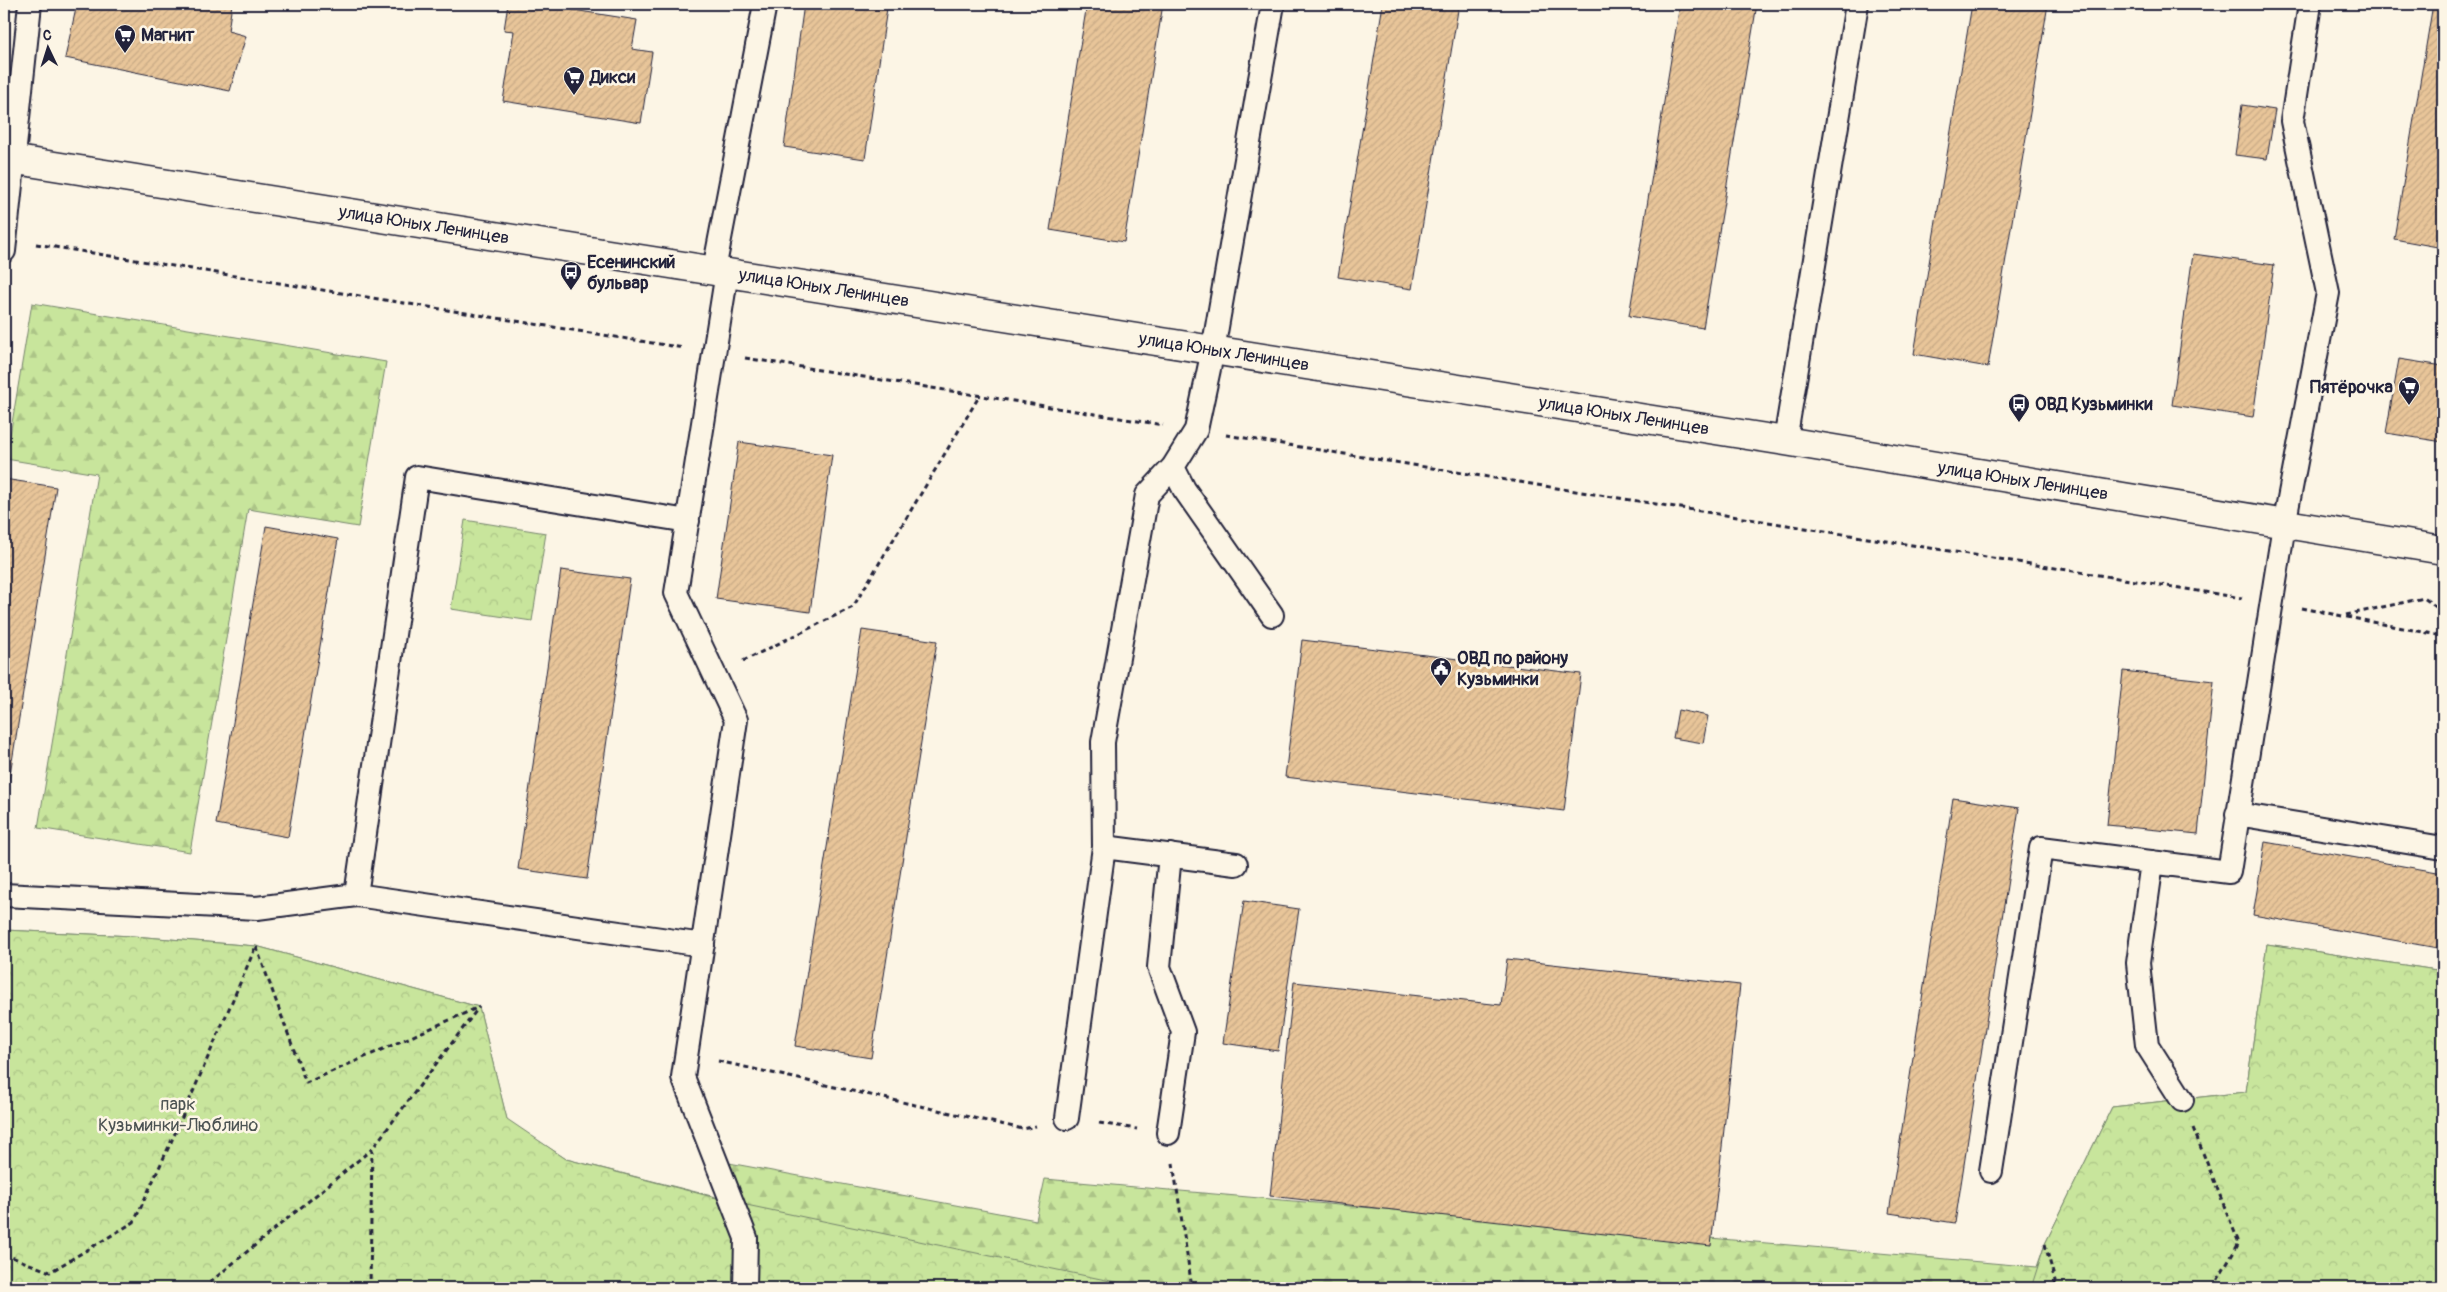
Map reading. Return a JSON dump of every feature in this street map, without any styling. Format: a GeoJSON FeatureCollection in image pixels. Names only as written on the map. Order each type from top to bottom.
{"type":"FeatureCollection","features":[{"type":"Feature","properties":{"kind":"main road","name":"улица Юных Ленинцев"},"geometry":{"type":"LineString","coordinates":[[8,159],[1213,350],[2443,550]]}},
{"type":"Feature","properties":{"kind":"lane"},"geometry":{"type":"LineString","coordinates":[[4,251],[8,159],[24,80],[30,4]]}},
{"type":"Feature","properties":{"kind":"lane"},"geometry":{"type":"LineString","coordinates":[[745,1288],[746,1238],[683,1077],[736,720],[676,593],[688,521],[721,271],[765,4]]}},
{"type":"Feature","properties":{"kind":"lane"},"geometry":{"type":"LineString","coordinates":[[1067,1118],[1104,847],[1103,742],[1147,494],[1173,467],[1196,430],[1213,350],[1273,4]]}},
{"type":"Feature","properties":{"kind":"lane"},"geometry":{"type":"LineString","coordinates":[[1785,442],[1857,4]]}},
{"type":"Feature","properties":{"kind":"lane"},"geometry":{"type":"LineString","coordinates":[[1991,1171],[2041,848],[2229,872],[2284,525],[2328,293],[2292,121],[2310,4]]}},
{"type":"Feature","properties":{"kind":"lane"},"geometry":{"type":"LineString","coordinates":[[1173,467],[1184,489],[1272,615]]}},
{"type":"Feature","properties":{"kind":"lane"},"geometry":{"type":"LineString","coordinates":[[356,895],[417,477],[688,521]]}},
{"type":"Feature","properties":{"kind":"lane"},"geometry":{"type":"LineString","coordinates":[[2237,814],[2443,848]]}},
{"type":"Feature","properties":{"kind":"lane"},"geometry":{"type":"LineString","coordinates":[[1104,847],[1236,864]]}},
{"type":"Feature","properties":{"kind":"lane"},"geometry":{"type":"LineString","coordinates":[[1168,1133],[1184,1032],[1159,967],[1170,855]]}},
{"type":"Feature","properties":{"kind":"lane"},"geometry":{"type":"LineString","coordinates":[[2152,862],[2138,964],[2147,1046],[2182,1100]]}},
{"type":"Feature","properties":{"kind":"lane"},"geometry":{"type":"LineString","coordinates":[[4,895],[257,908],[356,895],[703,945]]}},
{"type":"Feature","properties":{"kind":"path"},"geometry":{"type":"LineString","coordinates":[[715,674],[853,607],[980,395]]}},
{"type":"Feature","properties":{"kind":"path"},"geometry":{"type":"LineString","coordinates":[[2342,616],[2424,598],[2443,612]]}},
{"type":"Feature","properties":{"kind":"path"},"geometry":{"type":"LineString","coordinates":[[4,1254],[50,1272],[134,1222],[177,1129],[256,946],[306,1083],[479,1006],[372,1149],[203,1288]]}},
{"type":"Feature","properties":{"kind":"path"},"geometry":{"type":"LineString","coordinates":[[686,1054],[1023,1129],[1067,1118],[1168,1133],[1192,1288]]}},
{"type":"Feature","properties":{"kind":"path"},"geometry":{"type":"LineString","coordinates":[[2182,1100],[2239,1243],[2213,1288]]}},
{"type":"Feature","properties":{"kind":"path"},"geometry":{"type":"LineString","coordinates":[[370,1288],[372,1149]]}},
{"type":"Feature","properties":{"kind":"path"},"geometry":{"type":"LineString","coordinates":[[2046,1244],[2057,1288]]}},
{"type":"Feature","properties":{"kind":"green space"},"geometry":{"type":"Polygon","coordinates":[[[32,303],[386,362],[358,527],[248,509],[190,852],[38,828],[97,474],[6,459],[32,303]]]}},
{"type":"Feature","properties":{"kind":"green space"},"geometry":{"type":"Polygon","coordinates":[[[465,520],[546,533],[532,621],[451,609],[465,520]]]}},
{"type":"Feature","properties":{"kind":"green space"},"geometry":{"type":"Polygon","coordinates":[[[4,930],[133,936],[256,946],[479,1007],[507,1120],[566,1159],[743,1204],[729,1163],[1036,1220],[1045,1179],[2037,1267],[2045,1244],[2112,1107],[2246,1092],[2267,944],[2443,971],[2443,1288],[4,1288],[4,930]]]}},
{"type":"Feature","properties":{"kind":"green space","name":"парк Кузьминки-Люблино"},"geometry":{"type":"Polygon","coordinates":[[[4,930],[133,936],[256,946],[479,1007],[507,1119],[566,1159],[732,1202],[1144,1288],[4,1288],[4,930]]]}},
{"type":"Feature","properties":{"kind":"green space"},"geometry":{"type":"Polygon","coordinates":[[[2267,944],[2443,971],[2443,1288],[2031,1288],[2045,1244],[2112,1107],[2246,1092],[2267,944]]]}},
{"type":"Feature","properties":{"kind":"building"},"geometry":{"type":"Polygon","coordinates":[[[77,4],[232,4],[228,31],[246,36],[230,91],[65,58],[77,4]]]}},
{"type":"Feature","properties":{"kind":"building"},"geometry":{"type":"Polygon","coordinates":[[[508,4],[535,4],[637,20],[632,49],[652,52],[641,123],[503,101],[514,31],[504,30],[508,4]]]}},
{"type":"Feature","properties":{"kind":"building"},"geometry":{"type":"Polygon","coordinates":[[[804,4],[857,4],[887,8],[865,159],[784,147],[804,4]]]}},
{"type":"Feature","properties":{"kind":"building"},"geometry":{"type":"Polygon","coordinates":[[[1087,4],[1163,4],[1124,242],[1050,230],[1087,4]]]}},
{"type":"Feature","properties":{"kind":"building"},"geometry":{"type":"Polygon","coordinates":[[[1383,4],[1459,4],[1412,289],[1338,277],[1383,4]]]}},
{"type":"Feature","properties":{"kind":"building"},"geometry":{"type":"Polygon","coordinates":[[[1680,4],[1757,4],[1703,328],[1629,316],[1680,4]]]}},
{"type":"Feature","properties":{"kind":"building"},"geometry":{"type":"Polygon","coordinates":[[[1972,4],[2048,4],[1988,367],[1914,354],[1972,4]]]}},
{"type":"Feature","properties":{"kind":"building"},"geometry":{"type":"Polygon","coordinates":[[[2433,4],[2443,4],[2443,248],[2394,239],[2433,4]]]}},
{"type":"Feature","properties":{"kind":"building"},"geometry":{"type":"Polygon","coordinates":[[[2242,105],[2275,110],[2267,159],[2235,155],[2242,105]]]}},
{"type":"Feature","properties":{"kind":"building"},"geometry":{"type":"Polygon","coordinates":[[[2193,254],[2274,265],[2253,417],[2172,405],[2193,254]]]}},
{"type":"Feature","properties":{"kind":"building"},"geometry":{"type":"Polygon","coordinates":[[[2399,359],[2443,366],[2443,442],[2386,433],[2399,359]]]}},
{"type":"Feature","properties":{"kind":"building"},"geometry":{"type":"Polygon","coordinates":[[[739,442],[832,455],[810,612],[716,599],[739,442]]]}},
{"type":"Feature","properties":{"kind":"building"},"geometry":{"type":"Polygon","coordinates":[[[4,479],[56,487],[6,799],[4,799],[4,479]]]}},
{"type":"Feature","properties":{"kind":"building"},"geometry":{"type":"Polygon","coordinates":[[[266,526],[338,539],[288,837],[216,824],[266,526]]]}},
{"type":"Feature","properties":{"kind":"building"},"geometry":{"type":"Polygon","coordinates":[[[561,570],[630,579],[587,879],[518,869],[561,570]]]}},
{"type":"Feature","properties":{"kind":"building"},"geometry":{"type":"Polygon","coordinates":[[[862,630],[937,641],[871,1058],[795,1046],[862,630]]]}},
{"type":"Feature","properties":{"kind":"building"},"geometry":{"type":"Polygon","coordinates":[[[1302,640],[1581,674],[1564,811],[1285,777],[1302,640]]]}},
{"type":"Feature","properties":{"kind":"building"},"geometry":{"type":"Polygon","coordinates":[[[2123,671],[2214,681],[2198,834],[2107,825],[2123,671]]]}},
{"type":"Feature","properties":{"kind":"building"},"geometry":{"type":"Polygon","coordinates":[[[1678,710],[1708,716],[1703,743],[1673,738],[1678,710]]]}},
{"type":"Feature","properties":{"kind":"building"},"geometry":{"type":"Polygon","coordinates":[[[1953,798],[2019,808],[1955,1223],[1889,1213],[1953,798]]]}},
{"type":"Feature","properties":{"kind":"building"},"geometry":{"type":"Polygon","coordinates":[[[2265,842],[2443,873],[2443,949],[2253,915],[2265,842]]]}},
{"type":"Feature","properties":{"kind":"building"},"geometry":{"type":"Polygon","coordinates":[[[1244,901],[1299,909],[1278,1051],[1223,1043],[1244,901]]]}},
{"type":"Feature","properties":{"kind":"building"},"geometry":{"type":"Polygon","coordinates":[[[1507,959],[1740,985],[1711,1246],[1270,1196],[1294,982],[1501,1005],[1507,959]]]}},
{"type":"Feature","properties":{"kind":"place","name":"Магнит"},"geometry":{"type":"Point","coordinates":[125,54]}},
{"type":"Feature","properties":{"kind":"place","name":"Дикси"},"geometry":{"type":"Point","coordinates":[574,96]}},
{"type":"Feature","properties":{"kind":"place","name":"Есенинский бульвар"},"geometry":{"type":"Point","coordinates":[571,291]}},
{"type":"Feature","properties":{"kind":"place","name":"Пятёрочка"},"geometry":{"type":"Point","coordinates":[2409,406]}},
{"type":"Feature","properties":{"kind":"place","name":"ОВД Кузьминки"},"geometry":{"type":"Point","coordinates":[2019,423]}},
{"type":"Feature","properties":{"kind":"place","name":"ОВД по району Кузьминки"},"geometry":{"type":"Point","coordinates":[1441,687]}}]}
